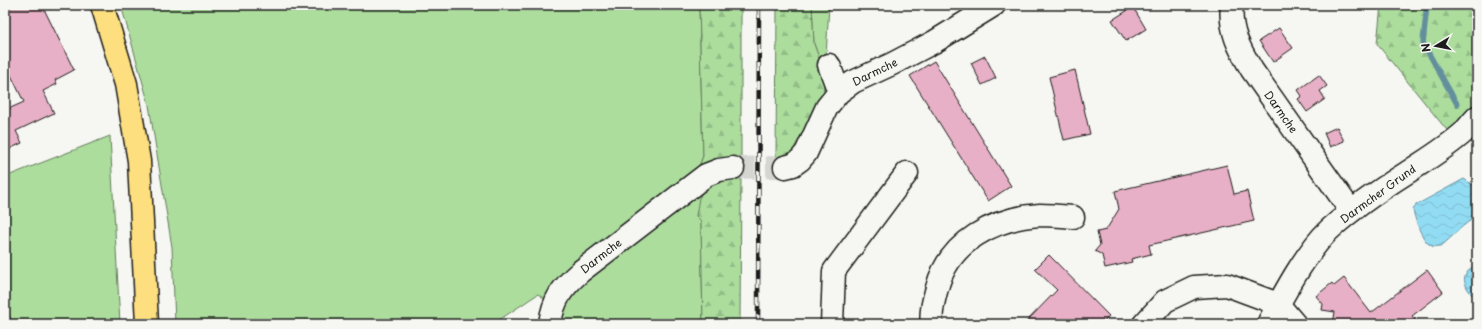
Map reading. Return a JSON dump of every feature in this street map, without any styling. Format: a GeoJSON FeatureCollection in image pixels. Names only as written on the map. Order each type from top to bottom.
{"type":"FeatureCollection","features":[{"type":"Feature","properties":{"kind":"main road"},"geometry":{"type":"LineString","coordinates":[[102,5],[126,84],[139,161],[147,324]]}},
{"type":"Feature","properties":{"kind":"street","name":"Darmche"},"geometry":{"type":"LineString","coordinates":[[785,167],[793,165],[806,153],[827,107],[839,92],[852,82],[892,64],[934,42],[994,5]]}},
{"type":"Feature","properties":{"kind":"street","name":"Darmche"},"geometry":{"type":"LineString","coordinates":[[1232,5],[1232,26],[1240,50],[1244,57],[1351,211]]}},
{"type":"Feature","properties":{"kind":"street"},"geometry":{"type":"LineString","coordinates":[[829,66],[839,92]]}},
{"type":"Feature","properties":{"kind":"street","name":"Darmcher Grund"},"geometry":{"type":"LineString","coordinates":[[1268,324],[1278,304],[1310,253],[1328,231],[1351,211],[1438,152],[1463,133],[1477,117]]}},
{"type":"Feature","properties":{"kind":"street","name":"Darmche"},"geometry":{"type":"LineString","coordinates":[[550,324],[556,298],[567,284],[581,271],[706,175],[719,170],[733,168]]}},
{"type":"Feature","properties":{"kind":"street"},"geometry":{"type":"LineString","coordinates":[[832,324],[834,271],[907,173]]}},
{"type":"Feature","properties":{"kind":"street"},"geometry":{"type":"LineString","coordinates":[[932,324],[933,305],[940,277],[955,252],[977,233],[1003,222],[1040,215],[1073,216]]}},
{"type":"Feature","properties":{"kind":"street"},"geometry":{"type":"LineString","coordinates":[[1144,324],[1165,301],[1194,287],[1227,285],[1278,304],[1295,324]]}},
{"type":"Feature","properties":{"kind":"green space"},"geometry":{"type":"Polygon","coordinates":[[[121,5],[699,5],[703,156],[697,172],[548,302],[538,294],[493,324],[175,324],[172,247],[149,105],[121,5]]]}},
{"type":"Feature","properties":{"kind":"green space"},"geometry":{"type":"Polygon","coordinates":[[[699,5],[741,5],[741,160],[714,162],[697,172],[703,156],[699,5]]]}},
{"type":"Feature","properties":{"kind":"green space"},"geometry":{"type":"Polygon","coordinates":[[[777,5],[812,5],[814,44],[825,74],[822,105],[805,144],[789,158],[776,159],[777,5]]]}},
{"type":"Feature","properties":{"kind":"green space"},"geometry":{"type":"Polygon","coordinates":[[[812,5],[829,5],[825,74],[814,44],[812,5]]]}},
{"type":"Feature","properties":{"kind":"green space"},"geometry":{"type":"Polygon","coordinates":[[[1381,5],[1477,5],[1477,101],[1450,134],[1377,44],[1381,5]]]}},
{"type":"Feature","properties":{"kind":"green space"},"geometry":{"type":"Polygon","coordinates":[[[110,136],[120,324],[13,324],[5,305],[5,177],[110,136]]]}},
{"type":"Feature","properties":{"kind":"green space"},"geometry":{"type":"Polygon","coordinates":[[[741,176],[740,324],[703,324],[701,221],[696,216],[699,198],[708,181],[741,176]]]}},
{"type":"Feature","properties":{"kind":"green space"},"geometry":{"type":"Polygon","coordinates":[[[708,181],[696,216],[701,221],[703,324],[556,324],[573,286],[708,181]]]}},
{"type":"Feature","properties":{"kind":"water"},"geometry":{"type":"Polygon","coordinates":[[[1464,179],[1477,188],[1477,217],[1463,226],[1441,246],[1432,246],[1428,244],[1417,224],[1413,210],[1416,205],[1464,179]]]}},
{"type":"Feature","properties":{"kind":"water"},"geometry":{"type":"Polygon","coordinates":[[[1477,264],[1477,301],[1466,286],[1465,277],[1467,273],[1477,264]]]}},
{"type":"Feature","properties":{"kind":"building"},"geometry":{"type":"Polygon","coordinates":[[[5,5],[42,5],[74,70],[55,80],[57,84],[43,91],[54,113],[16,131],[22,143],[5,151],[5,109],[6,110],[24,102],[5,63],[5,5]]]}},
{"type":"Feature","properties":{"kind":"building"},"geometry":{"type":"Polygon","coordinates":[[[1133,7],[1146,29],[1126,41],[1112,20],[1133,7]]]}},
{"type":"Feature","properties":{"kind":"building"},"geometry":{"type":"Polygon","coordinates":[[[1279,28],[1293,48],[1273,62],[1259,41],[1279,28]]]}},
{"type":"Feature","properties":{"kind":"building"},"geometry":{"type":"Polygon","coordinates":[[[985,56],[996,78],[982,85],[971,63],[985,56]]]}},
{"type":"Feature","properties":{"kind":"building"},"geometry":{"type":"Polygon","coordinates":[[[934,61],[1011,186],[988,201],[910,76],[934,61]]]}},
{"type":"Feature","properties":{"kind":"building"},"geometry":{"type":"Polygon","coordinates":[[[1075,70],[1090,134],[1064,140],[1049,77],[1075,70]]]}},
{"type":"Feature","properties":{"kind":"building"},"geometry":{"type":"Polygon","coordinates":[[[1319,75],[1327,86],[1320,91],[1325,99],[1307,112],[1298,99],[1302,96],[1298,90],[1319,75]]]}},
{"type":"Feature","properties":{"kind":"building"},"geometry":{"type":"Polygon","coordinates":[[[1337,127],[1344,141],[1330,147],[1324,133],[1337,127]]]}},
{"type":"Feature","properties":{"kind":"building"},"geometry":{"type":"Polygon","coordinates":[[[1227,165],[1234,194],[1247,191],[1254,221],[1149,245],[1151,254],[1131,259],[1132,262],[1105,268],[1102,255],[1095,251],[1100,245],[1097,232],[1106,230],[1119,209],[1115,191],[1227,165]]]}},
{"type":"Feature","properties":{"kind":"building"},"geometry":{"type":"Polygon","coordinates":[[[1049,255],[1109,316],[1102,324],[1024,324],[1057,290],[1035,269],[1049,255]]]}},
{"type":"Feature","properties":{"kind":"building"},"geometry":{"type":"Polygon","coordinates":[[[1427,270],[1443,292],[1412,316],[1418,324],[1333,324],[1335,312],[1322,310],[1323,304],[1316,296],[1332,283],[1334,286],[1344,278],[1371,313],[1427,270]]]}},
{"type":"Feature","properties":{"kind":"waterway","name":"Darmche"},"geometry":{"type":"LineString","coordinates":[[1427,5],[1423,43],[1457,104]]}},
{"type":"Feature","properties":{"kind":"tunnel"},"geometry":{"type":"LineString","coordinates":[[733,168],[785,167]]}},
{"type":"Feature","properties":{"kind":"railway"},"geometry":{"type":"LineString","coordinates":[[758,324],[759,5]]}}]}
